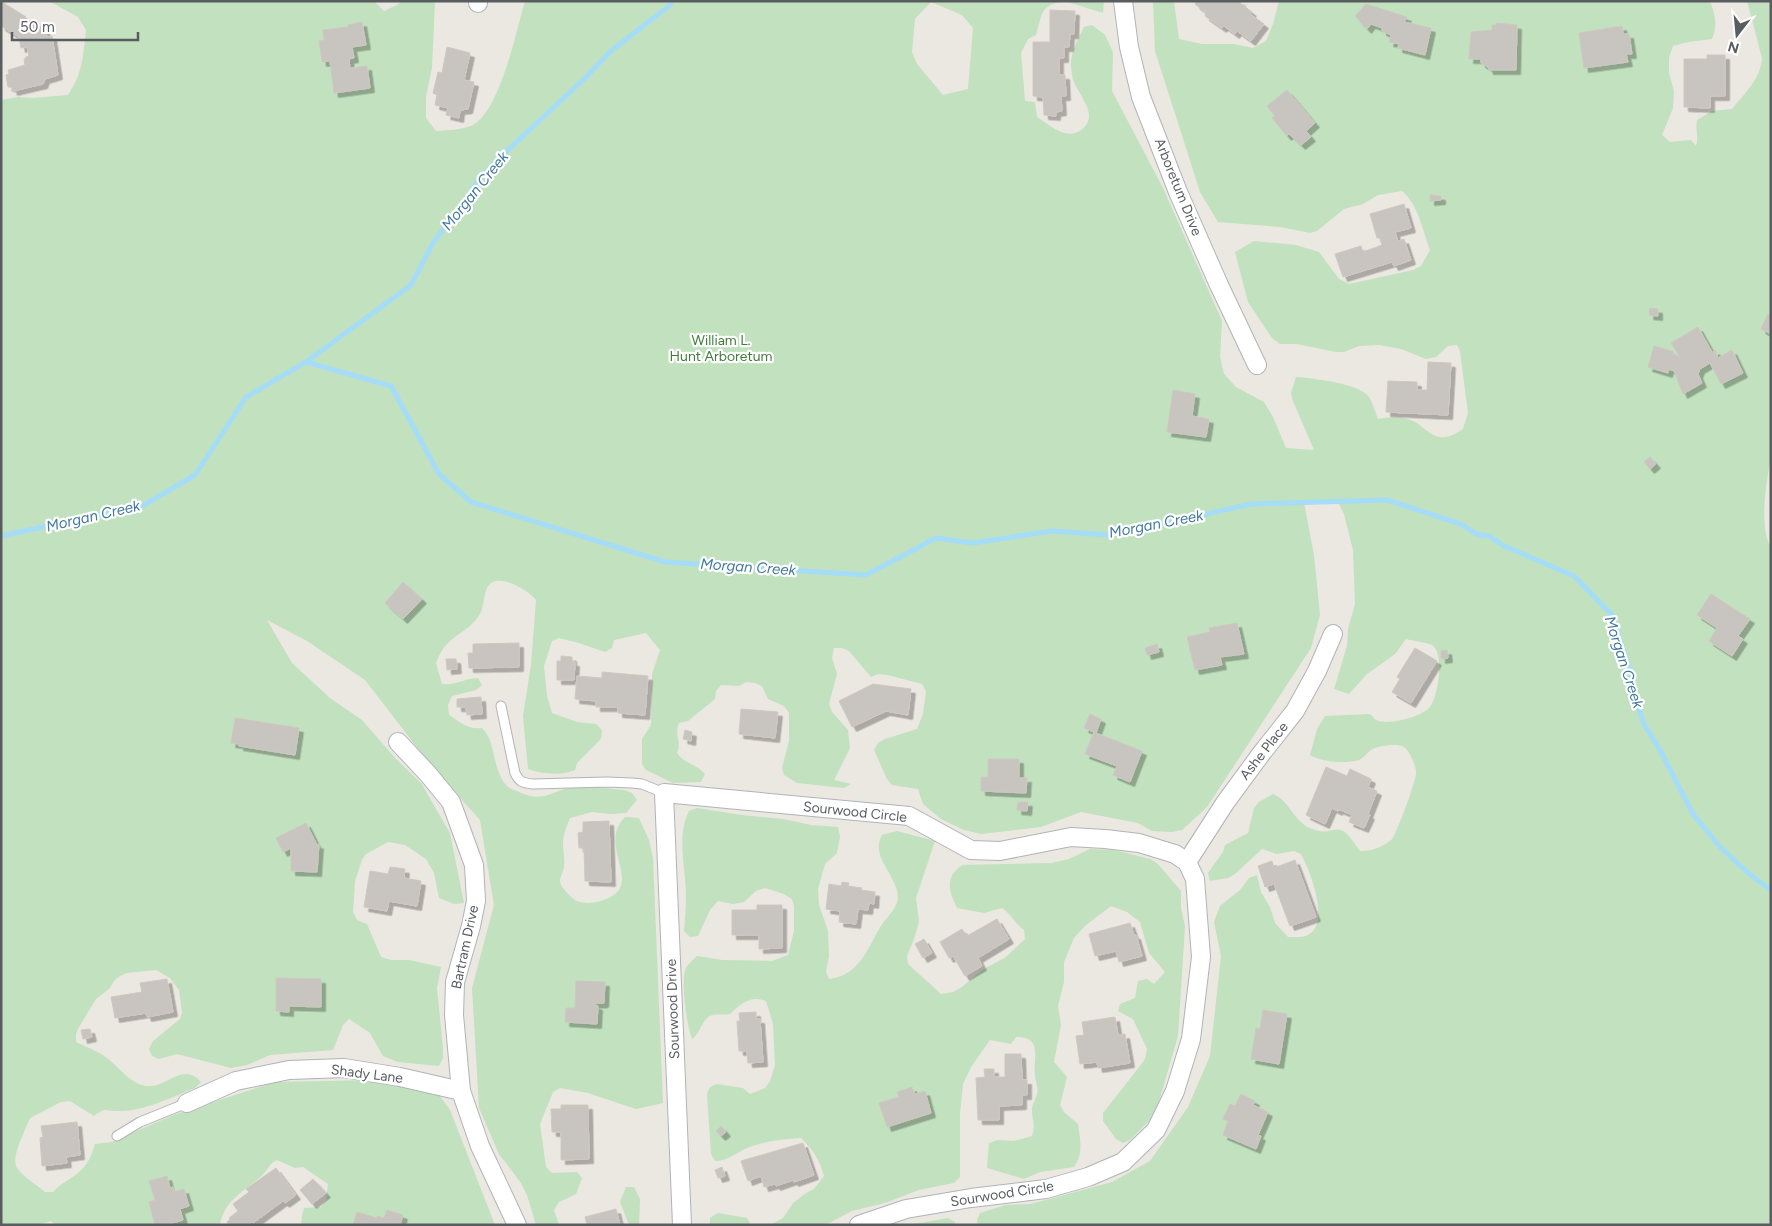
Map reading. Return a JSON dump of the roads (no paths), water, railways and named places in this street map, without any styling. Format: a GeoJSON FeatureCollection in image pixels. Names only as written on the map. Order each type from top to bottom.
{"type":"FeatureCollection","features":[{"type":"Feature","properties":{"kind":"street","name":"Arboretum Drive"},"geometry":{"type":"LineString","coordinates":[[1122,1],[1129,47],[1141,97],[1178,192],[1257,365]]}},
{"type":"Feature","properties":{"kind":"street","name":"Ashe Place"},"geometry":{"type":"LineString","coordinates":[[1187,862],[1225,802],[1295,711],[1317,671],[1333,634]]}},
{"type":"Feature","properties":{"kind":"street","name":"Bartram Drive"},"geometry":{"type":"LineString","coordinates":[[398,742],[451,802],[474,865],[476,901],[455,982],[454,1015],[461,1091],[480,1146],[517,1225]]}},
{"type":"Feature","properties":{"kind":"street","name":"Sourwood Circle"},"geometry":{"type":"LineString","coordinates":[[664,794],[909,816],[971,850],[1000,851],[1071,837],[1105,839],[1148,846],[1175,854],[1187,862],[1195,879],[1201,957],[1191,1039],[1175,1091],[1156,1130],[1123,1162],[1088,1177],[1046,1189],[971,1198],[906,1209],[859,1225]]}},
{"type":"Feature","properties":{"kind":"street","name":"Sourwood Drive"},"geometry":{"type":"LineString","coordinates":[[664,794],[682,1225]]}},
{"type":"Feature","properties":{"kind":"street","name":"Shady Lane"},"geometry":{"type":"LineString","coordinates":[[187,1103],[236,1082],[289,1070],[344,1068],[400,1077],[461,1091]]}},
{"type":"Feature","properties":{"kind":"lane"},"geometry":{"type":"LineString","coordinates":[[501,706],[515,773],[523,783],[632,783],[642,784],[664,794]]}},
{"type":"Feature","properties":{"kind":"lane"},"geometry":{"type":"LineString","coordinates":[[117,1136],[140,1122],[187,1103]]}},
{"type":"Feature","properties":{"kind":"waterway","name":"Morgan Creek"},"geometry":{"type":"LineString","coordinates":[[306,362],[411,285],[433,243],[475,185],[496,161],[583,80],[611,51],[669,6],[672,1]]}},
{"type":"Feature","properties":{"kind":"waterway","name":"Morgan Creek"},"geometry":{"type":"LineString","coordinates":[[1,536],[144,505],[195,475],[246,397],[306,362],[391,386],[439,474],[471,502],[665,562],[866,575],[936,538],[973,543],[1052,531],[1109,535],[1252,504],[1387,500],[1461,524],[1476,534],[1489,536],[1502,545],[1574,576],[1612,615],[1644,724],[1660,750],[1693,814],[1720,847],[1748,873],[1771,890]]}},
{"type":"Feature","properties":{"kind":"park label","name":"William L. Hunt Arboretum"},"geometry":{"type":"Point","coordinates":[721,348]}}]}
